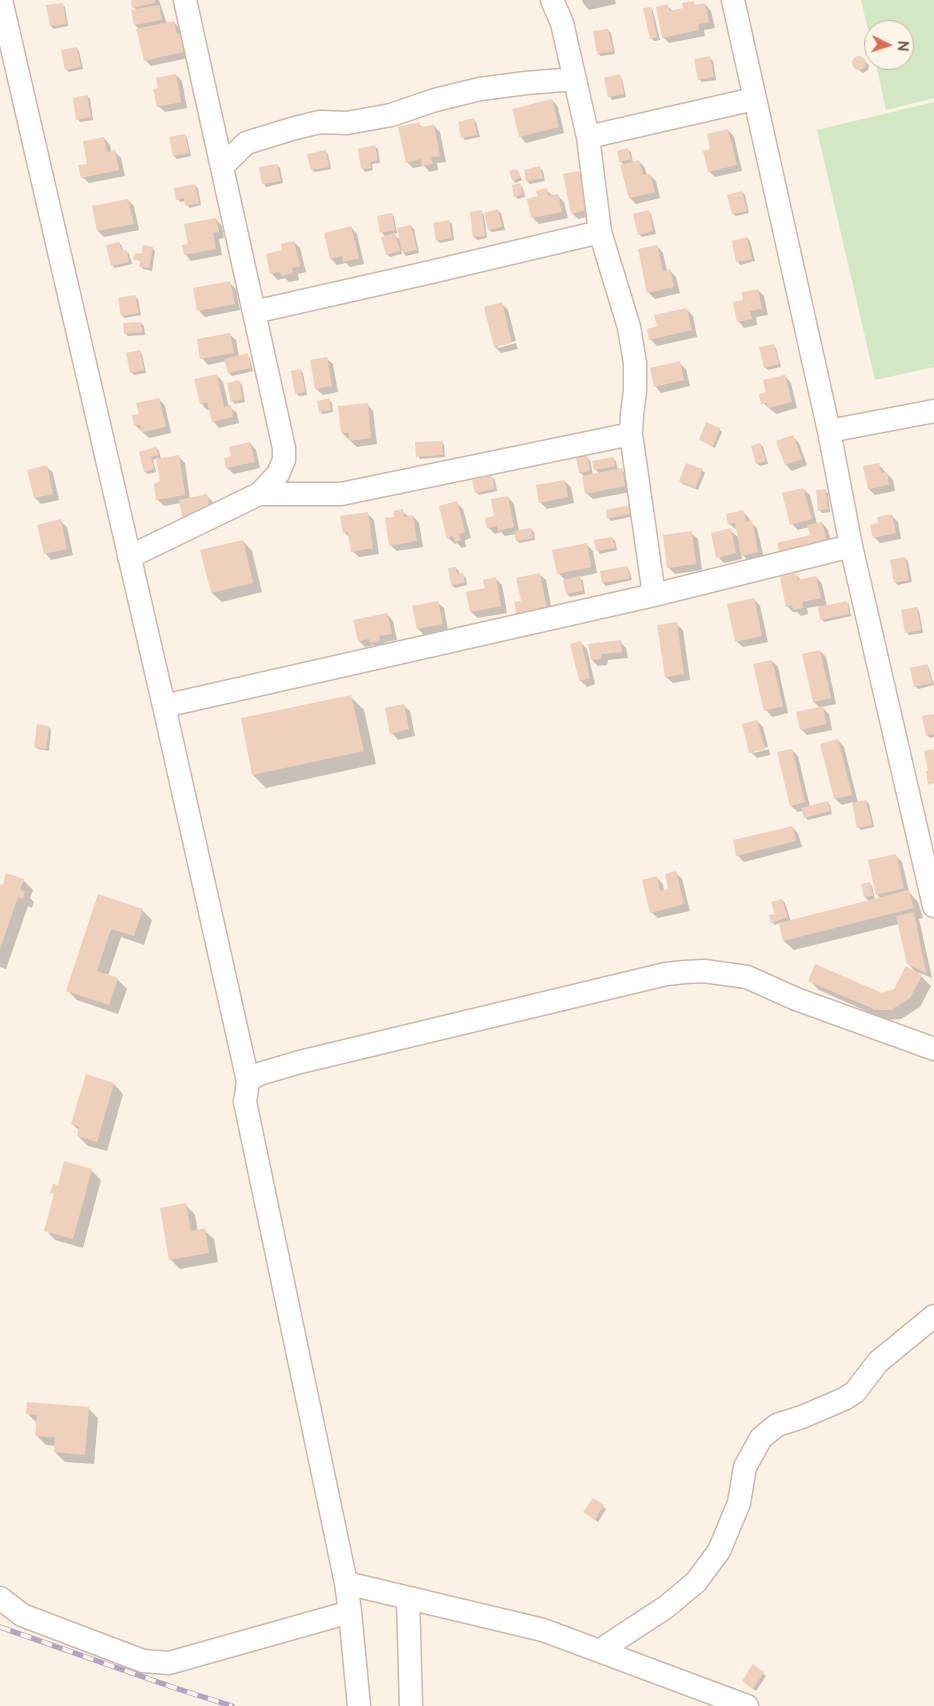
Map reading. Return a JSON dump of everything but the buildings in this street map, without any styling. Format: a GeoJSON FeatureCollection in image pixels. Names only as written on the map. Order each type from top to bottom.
{"type":"FeatureCollection","features":[{"type":"Feature","properties":{"kind":"street"},"geometry":{"type":"LineString","coordinates":[[1,0],[164,706],[248,1081],[246,1102],[346,1583],[359,1706]]}},
{"type":"Feature","properties":{"kind":"street"},"geometry":{"type":"LineString","coordinates":[[129,557],[259,494],[278,474],[284,460],[284,448],[185,0]]}},
{"type":"Feature","properties":{"kind":"street"},"geometry":{"type":"LineString","coordinates":[[733,0],[829,431],[851,546],[934,906]]}},
{"type":"Feature","properties":{"kind":"street"},"geometry":{"type":"LineString","coordinates":[[554,2],[562,23],[588,137],[600,232],[629,327],[635,363],[635,391],[631,434],[654,595]]}},
{"type":"Feature","properties":{"kind":"street"},"geometry":{"type":"LineString","coordinates":[[222,167],[246,143],[295,128],[320,122],[347,124],[391,115],[435,100],[480,89],[575,78]]}},
{"type":"Feature","properties":{"kind":"street"},"geometry":{"type":"LineString","coordinates":[[588,137],[754,99]]}},
{"type":"Feature","properties":{"kind":"street"},"geometry":{"type":"LineString","coordinates":[[254,312],[600,232]]}},
{"type":"Feature","properties":{"kind":"street"},"geometry":{"type":"LineString","coordinates":[[829,431],[934,411]]}},
{"type":"Feature","properties":{"kind":"street"},"geometry":{"type":"LineString","coordinates":[[259,494],[341,494],[631,434]]}},
{"type":"Feature","properties":{"kind":"street"},"geometry":{"type":"LineString","coordinates":[[164,706],[654,595],[851,546]]}},
{"type":"Feature","properties":{"kind":"street"},"geometry":{"type":"LineString","coordinates":[[248,1081],[259,1074],[300,1062],[657,976],[685,972],[704,972],[747,978],[796,999],[934,1049]]}},
{"type":"Feature","properties":{"kind":"street"},"geometry":{"type":"LineString","coordinates":[[599,1651],[666,1607],[696,1582],[719,1552],[739,1503],[746,1467],[761,1438],[776,1425],[802,1417],[844,1399],[855,1392],[878,1362],[934,1316]]}},
{"type":"Feature","properties":{"kind":"street"},"geometry":{"type":"LineString","coordinates":[[346,1583],[543,1630],[747,1706]]}},
{"type":"Feature","properties":{"kind":"street"},"geometry":{"type":"LineString","coordinates":[[0,1598],[22,1615],[143,1661],[169,1663],[350,1612]]}},
{"type":"Feature","properties":{"kind":"street"},"geometry":{"type":"LineString","coordinates":[[408,1598],[411,1706]]}},
{"type":"Feature","properties":{"kind":"green space"},"geometry":{"type":"Polygon","coordinates":[[[861,0],[934,0],[934,98],[886,110],[877,70],[914,70],[914,20],[866,20],[861,0]]]}},
{"type":"Feature","properties":{"kind":"green space"},"geometry":{"type":"Polygon","coordinates":[[[934,102],[934,367],[875,380],[817,130],[934,102]]]}},
{"type":"Feature","properties":{"kind":"railway"},"geometry":{"type":"LineString","coordinates":[[0,1627],[232,1706]]}}]}
